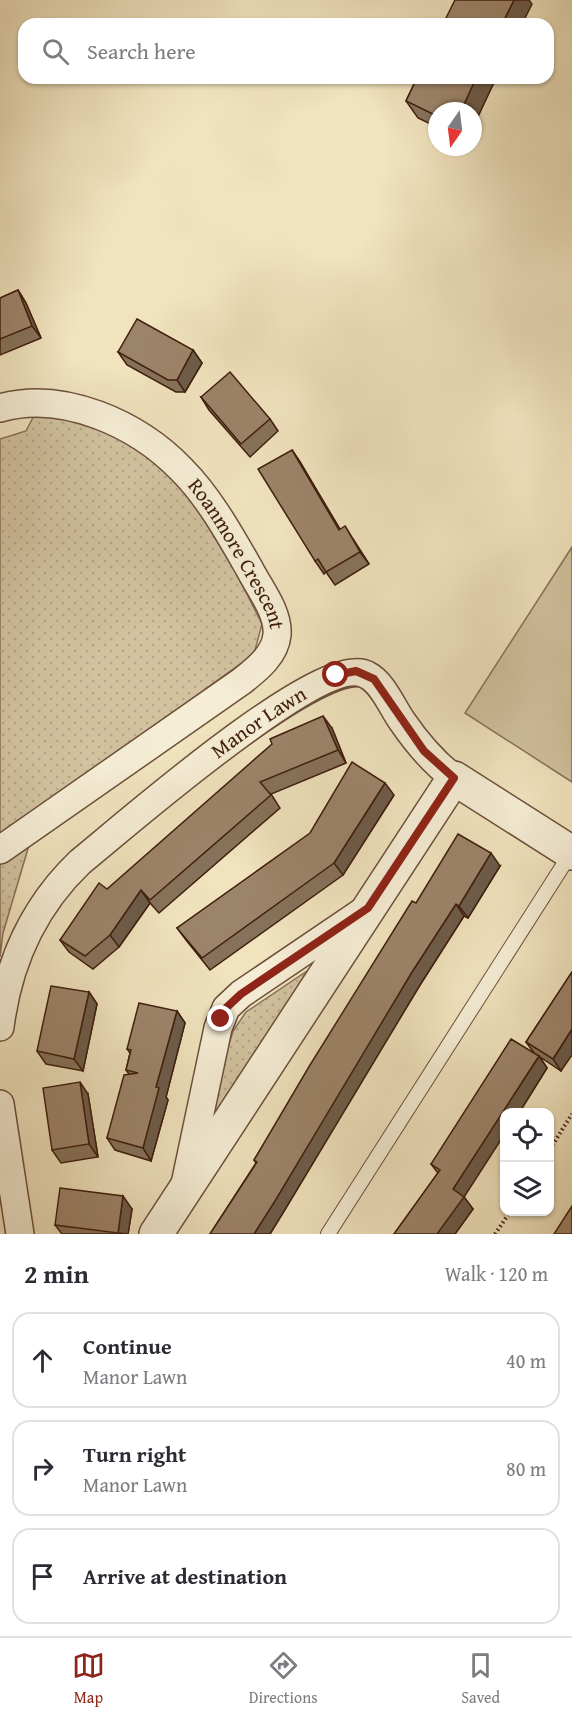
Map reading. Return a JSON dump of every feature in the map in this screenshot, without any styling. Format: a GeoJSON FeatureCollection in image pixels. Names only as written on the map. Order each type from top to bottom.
{"type":"FeatureCollection","features":[{"type":"Feature","properties":{"kind":"street","name":"Roanmore Crescent"},"geometry":{"type":"LineString","coordinates":[[0,408],[39,402],[87,412],[134,432],[169,457],[193,482],[244,560],[270,607],[277,633],[270,653],[253,672],[0,850]]}},
{"type":"Feature","properties":{"kind":"street","name":"Manor Lawn"},"geometry":{"type":"LineString","coordinates":[[0,1028],[6,992],[18,952],[36,915],[56,886],[80,862],[250,727],[311,686],[351,672],[370,676],[424,751],[454,778]]}},
{"type":"Feature","properties":{"kind":"street"},"geometry":{"type":"LineString","coordinates":[[156,1234],[454,778],[571,853]]}},
{"type":"Feature","properties":{"kind":"street"},"geometry":{"type":"LineString","coordinates":[[184,1191],[218,1028],[226,1008],[241,994],[368,908]]}},
{"type":"Feature","properties":{"kind":"street"},"geometry":{"type":"LineString","coordinates":[[0,1104],[20,1234]]}},
{"type":"Feature","properties":{"kind":"lane"},"geometry":{"type":"LineString","coordinates":[[328,1234],[571,853]]}},
{"type":"Feature","properties":{"kind":"path"},"geometry":{"type":"LineString","coordinates":[[554,1141],[572,1114]]}},
{"type":"Feature","properties":{"kind":"path"},"geometry":{"type":"LineString","coordinates":[[495,1234],[507,1216]]}},
{"type":"Feature","properties":{"kind":"shaded area"},"geometry":{"type":"Polygon","coordinates":[[[38,408],[115,432],[195,491],[262,624],[254,654],[40,808],[3,933],[0,957],[0,439],[26,431],[38,408]]]}},
{"type":"Feature","properties":{"kind":"shaded area"},"geometry":{"type":"Polygon","coordinates":[[[572,547],[572,782],[465,713],[572,547]]]}},
{"type":"Feature","properties":{"kind":"shaded area"},"geometry":{"type":"Polygon","coordinates":[[[310,969],[213,1118],[210,1106],[233,1031],[246,1012],[310,969]]]}},
{"type":"Feature","properties":{"kind":"building"},"geometry":{"type":"Polygon","coordinates":[[[455,0],[514,0],[505,18],[446,18],[455,0]]]}},
{"type":"Feature","properties":{"kind":"building"},"geometry":{"type":"Polygon","coordinates":[[[414,84],[473,84],[465,102],[428,102],[428,112],[406,101],[414,84]]]}},
{"type":"Feature","properties":{"kind":"building"},"geometry":{"type":"Polygon","coordinates":[[[18,290],[32,326],[0,339],[0,298],[18,290]]]}},
{"type":"Feature","properties":{"kind":"building"},"geometry":{"type":"Polygon","coordinates":[[[137,319],[193,350],[177,380],[168,380],[118,352],[137,319]]]}},
{"type":"Feature","properties":{"kind":"building"},"geometry":{"type":"Polygon","coordinates":[[[230,372],[270,419],[241,444],[201,397],[230,372]]]}},
{"type":"Feature","properties":{"kind":"building"},"geometry":{"type":"Polygon","coordinates":[[[292,450],[339,530],[345,526],[360,552],[326,572],[318,559],[315,561],[258,469],[292,450]]]}},
{"type":"Feature","properties":{"kind":"building"},"geometry":{"type":"Polygon","coordinates":[[[323,716],[338,750],[260,782],[271,795],[150,900],[141,890],[110,935],[85,956],[60,940],[99,883],[107,889],[272,744],[270,739],[323,716]]]}},
{"type":"Feature","properties":{"kind":"building"},"geometry":{"type":"Polygon","coordinates":[[[352,762],[385,783],[334,863],[202,958],[177,928],[310,833],[352,762]]]}},
{"type":"Feature","properties":{"kind":"building"},"geometry":{"type":"Polygon","coordinates":[[[458,834],[491,853],[459,906],[456,904],[412,972],[254,1234],[210,1234],[257,1162],[254,1160],[310,1065],[412,901],[416,903],[458,834]]]}},
{"type":"Feature","properties":{"kind":"building"},"geometry":{"type":"Polygon","coordinates":[[[572,972],[572,1029],[553,1059],[526,1042],[572,972]]]}},
{"type":"Feature","properties":{"kind":"building"},"geometry":{"type":"Polygon","coordinates":[[[51,986],[89,992],[74,1059],[37,1051],[51,986]]]}},
{"type":"Feature","properties":{"kind":"building"},"geometry":{"type":"Polygon","coordinates":[[[139,1003],[177,1011],[156,1087],[159,1088],[143,1148],[107,1138],[124,1075],[138,1073],[126,1070],[131,1050],[127,1049],[139,1003]]]}},
{"type":"Feature","properties":{"kind":"building"},"geometry":{"type":"Polygon","coordinates":[[[511,1039],[539,1056],[505,1108],[500,1108],[500,1116],[453,1189],[464,1197],[437,1234],[394,1234],[440,1170],[431,1164],[511,1039]]]}},
{"type":"Feature","properties":{"kind":"building"},"geometry":{"type":"Polygon","coordinates":[[[80,1082],[89,1144],[52,1150],[43,1088],[80,1082]]]}},
{"type":"Feature","properties":{"kind":"building"},"geometry":{"type":"Polygon","coordinates":[[[60,1188],[123,1196],[118,1233],[55,1225],[60,1188]]]}},
{"type":"Feature","properties":{"kind":"building"},"geometry":{"type":"Polygon","coordinates":[[[572,1206],[572,1234],[554,1234],[572,1206]]]}},
{"type":"Feature","properties":{"kind":"route"},"geometry":{"type":"LineString","coordinates":[[221,1019],[226,1008],[241,994],[368,908],[454,778],[424,751],[374,679],[365,673],[356,671],[336,675]]}}]}
